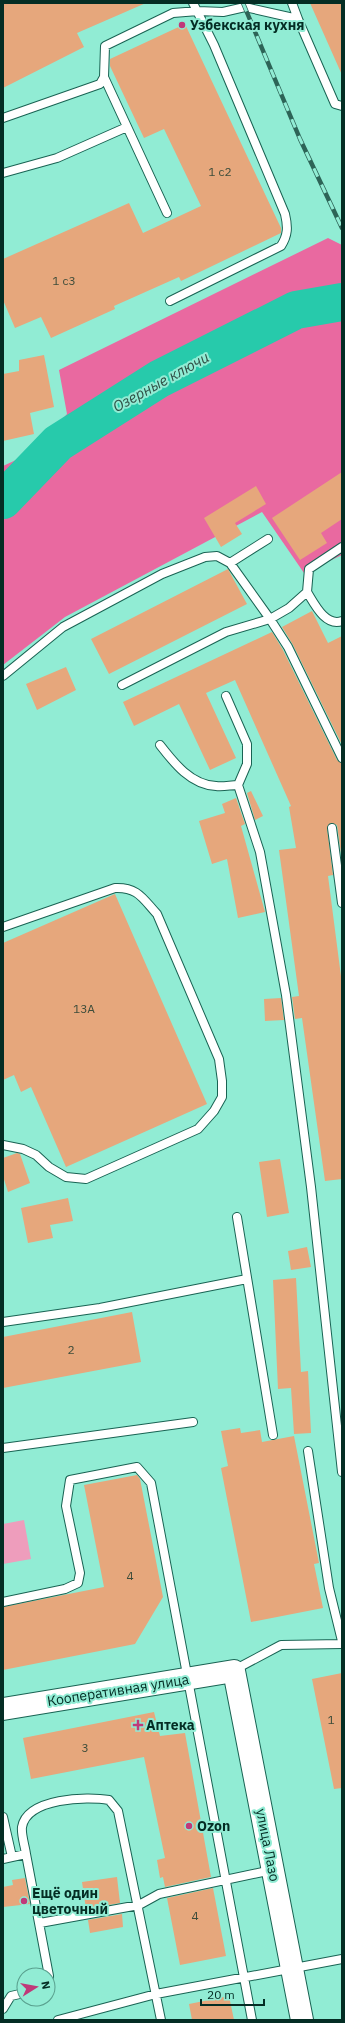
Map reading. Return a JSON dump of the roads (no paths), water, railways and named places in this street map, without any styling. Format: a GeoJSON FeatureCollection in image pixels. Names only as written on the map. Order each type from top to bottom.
{"type":"FeatureCollection","features":[{"type":"Feature","properties":{"kind":"main road","name":"Кооперативная улица"},"geometry":{"type":"LineString","coordinates":[[3,1709],[234,1670]]}},
{"type":"Feature","properties":{"kind":"main road","name":"улица Лазо"},"geometry":{"type":"LineString","coordinates":[[234,1670],[302,2020]]}},
{"type":"Feature","properties":{"kind":"lane"},"geometry":{"type":"LineString","coordinates":[[170,301],[281,246],[287,236],[288,226],[285,214],[214,45],[193,3]]}},
{"type":"Feature","properties":{"kind":"lane"},"geometry":{"type":"LineString","coordinates":[[292,3],[335,104],[342,106]]}},
{"type":"Feature","properties":{"kind":"lane"},"geometry":{"type":"LineString","coordinates":[[167,213],[104,77],[105,46],[173,13],[198,11],[223,12],[245,7],[298,19]]}},
{"type":"Feature","properties":{"kind":"lane"},"geometry":{"type":"LineString","coordinates":[[3,118],[100,84],[104,77]]}},
{"type":"Feature","properties":{"kind":"lane"},"geometry":{"type":"LineString","coordinates":[[3,173],[57,158],[127,127]]}},
{"type":"Feature","properties":{"kind":"lane"},"geometry":{"type":"LineString","coordinates":[[230,563],[268,539]]}},
{"type":"Feature","properties":{"kind":"lane"},"geometry":{"type":"LineString","coordinates":[[342,547],[309,569],[307,592],[324,617],[339,622],[342,621]]}},
{"type":"Feature","properties":{"kind":"lane"},"geometry":{"type":"LineString","coordinates":[[3,676],[63,627],[162,574],[205,557],[218,556],[230,563],[288,647],[342,758]]}},
{"type":"Feature","properties":{"kind":"lane"},"geometry":{"type":"LineString","coordinates":[[122,685],[226,632],[270,619],[289,608],[307,592]]}},
{"type":"Feature","properties":{"kind":"lane"},"geometry":{"type":"LineString","coordinates":[[226,696],[246,744],[247,764],[238,785],[260,852],[286,988],[311,1187],[342,1472]]}},
{"type":"Feature","properties":{"kind":"lane"},"geometry":{"type":"LineString","coordinates":[[160,745],[178,768],[196,780],[215,786],[238,785]]}},
{"type":"Feature","properties":{"kind":"lane"},"geometry":{"type":"LineString","coordinates":[[332,828],[342,903]]}},
{"type":"Feature","properties":{"kind":"lane"},"geometry":{"type":"LineString","coordinates":[[3,927],[115,888],[128,888],[140,895],[157,914],[219,1059],[222,1081],[222,1097],[214,1111],[198,1129],[86,1179],[66,1177],[36,1155],[23,1149],[3,1145]]}},
{"type":"Feature","properties":{"kind":"lane"},"geometry":{"type":"LineString","coordinates":[[238,1217],[273,1435]]}},
{"type":"Feature","properties":{"kind":"lane"},"geometry":{"type":"LineString","coordinates":[[3,1322],[100,1308],[247,1279]]}},
{"type":"Feature","properties":{"kind":"lane"},"geometry":{"type":"LineString","coordinates":[[3,1448],[193,1422]]}},
{"type":"Feature","properties":{"kind":"lane"},"geometry":{"type":"LineString","coordinates":[[308,1451],[329,1588],[342,1640]]}},
{"type":"Feature","properties":{"kind":"lane"},"geometry":{"type":"LineString","coordinates":[[3,1602],[65,1589],[78,1583],[80,1574],[66,1506],[70,1480],[137,1466],[151,1483],[252,2020]]}},
{"type":"Feature","properties":{"kind":"lane"},"geometry":{"type":"LineString","coordinates":[[234,1670],[282,1645],[342,1644]]}},
{"type":"Feature","properties":{"kind":"lane"},"geometry":{"type":"LineString","coordinates":[[47,1967],[22,1827],[28,1814],[43,1805],[92,1797],[109,1800],[118,1811],[162,2020]]}},
{"type":"Feature","properties":{"kind":"lane"},"geometry":{"type":"LineString","coordinates":[[3,1817],[12,1857]]}},
{"type":"Feature","properties":{"kind":"lane"},"geometry":{"type":"LineString","coordinates":[[3,1859],[26,1854]]}},
{"type":"Feature","properties":{"kind":"lane"},"geometry":{"type":"LineString","coordinates":[[40,1923],[139,1905],[159,1894],[273,1870]]}},
{"type":"Feature","properties":{"kind":"lane"},"geometry":{"type":"LineString","coordinates":[[58,2020],[156,1994],[342,1959]]}},
{"type":"Feature","properties":{"kind":"lane"},"geometry":{"type":"LineString","coordinates":[[3,2009],[7,1995]]}},
{"type":"Feature","properties":{"kind":"waterway","name":"Озерные ключи"},"geometry":{"type":"LineString","coordinates":[[3,500],[58,443],[159,379],[296,310],[342,302]]}},
{"type":"Feature","properties":{"kind":"railway"},"geometry":{"type":"LineString","coordinates":[[243,3],[300,139],[342,228]]}},
{"type":"Feature","properties":{"kind":"place","name":"Узбекская кухня"},"geometry":{"type":"Point","coordinates":[182,25]}},
{"type":"Feature","properties":{"kind":"place","name":"Аптека"},"geometry":{"type":"Point","coordinates":[138,1725]}},
{"type":"Feature","properties":{"kind":"place","name":"Ozon"},"geometry":{"type":"Point","coordinates":[189,1826]}},
{"type":"Feature","properties":{"kind":"place","name":"Ещё один цветочный"},"geometry":{"type":"Point","coordinates":[24,1901]}}]}
